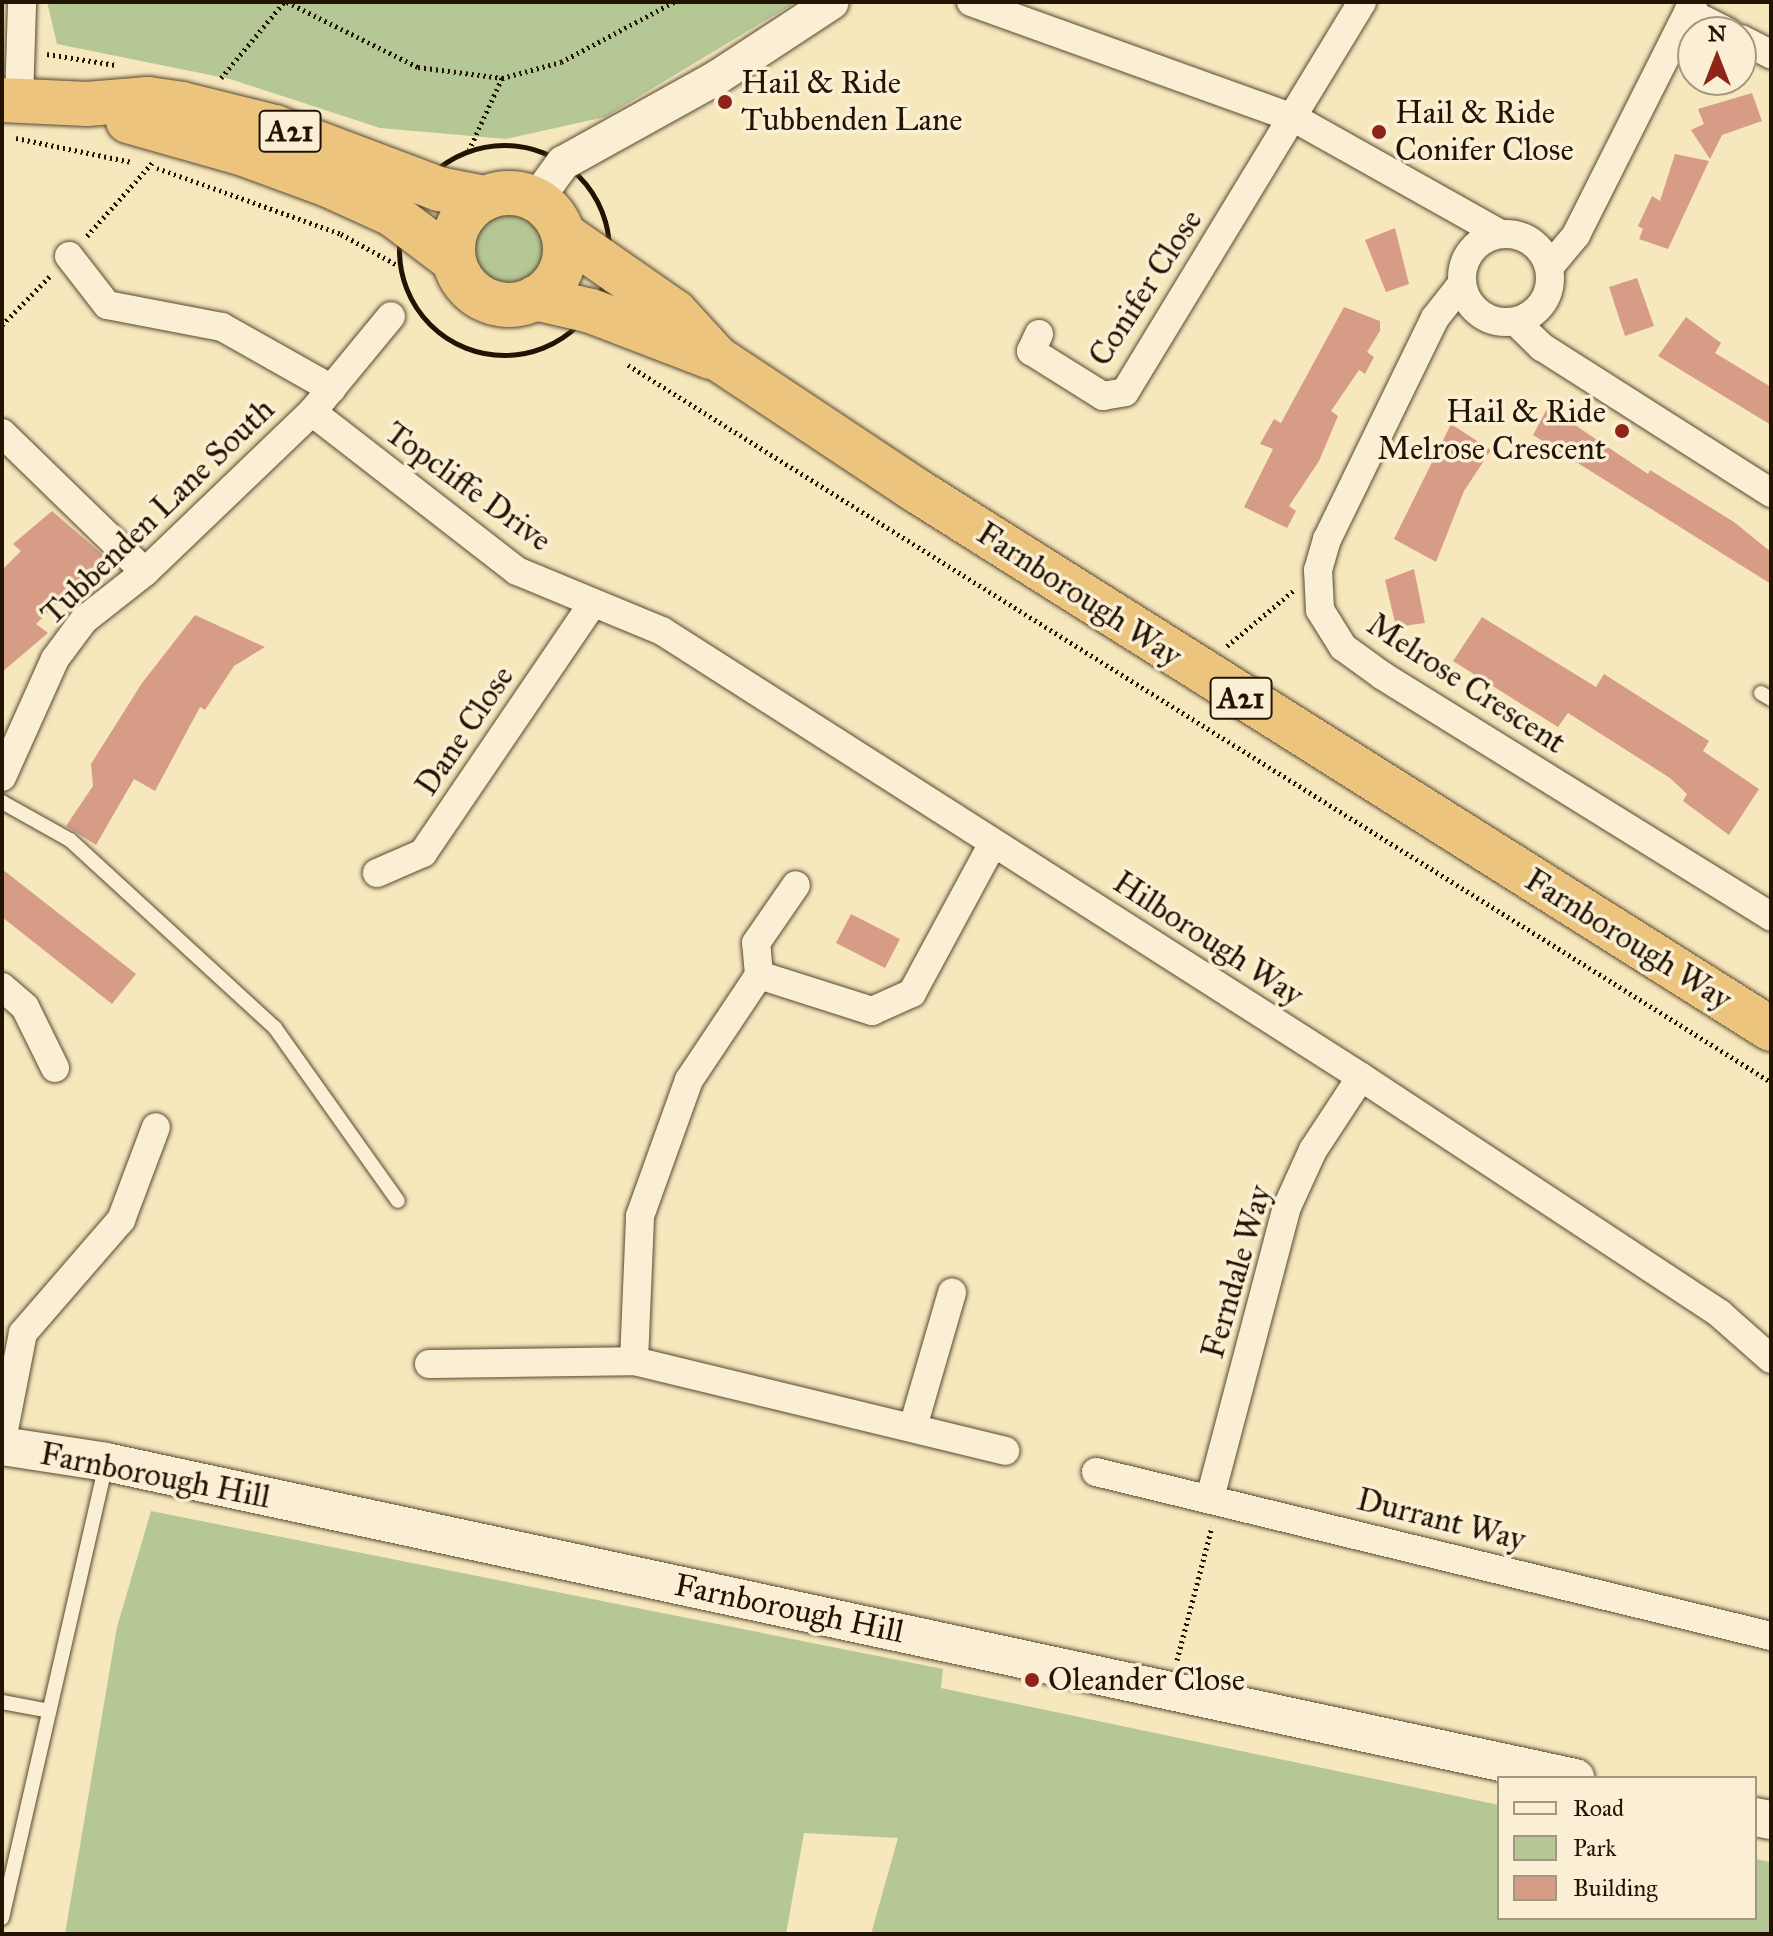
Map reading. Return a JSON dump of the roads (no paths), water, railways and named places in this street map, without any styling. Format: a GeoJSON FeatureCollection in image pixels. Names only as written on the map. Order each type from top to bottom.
{"type":"FeatureCollection","features":[{"type":"Feature","properties":{"kind":"highway","name":"A21"},"geometry":{"type":"LineString","coordinates":[[8,113],[148,99],[233,115],[315,140],[437,170],[485,198]]}},
{"type":"Feature","properties":{"kind":"highway","name":"A21"},"geometry":{"type":"LineString","coordinates":[[87,104],[142,127],[161,149],[286,168],[403,221],[453,260]]}},
{"type":"Feature","properties":{"kind":"highway"},"geometry":{"type":"LineString","coordinates":[[504,193],[536,200],[554,217],[563,234],[560,272],[535,298],[519,304],[485,300],[470,290],[453,260],[458,224],[485,198],[504,193]]}},
{"type":"Feature","properties":{"kind":"highway","name":"Farnborough Way"},"geometry":{"type":"LineString","coordinates":[[563,234],[609,256],[675,312],[717,358],[1119,622],[1771,1029]]}},
{"type":"Feature","properties":{"kind":"highway","name":"Farnborough Way"},"geometry":{"type":"LineString","coordinates":[[535,298],[584,327],[717,358]]}},
{"type":"Feature","properties":{"kind":"main road","name":"Farnborough Hill"},"geometry":{"type":"LineString","coordinates":[[2,1446],[106,1462],[1566,1776]]}},
{"type":"Feature","properties":{"kind":"street"},"geometry":{"type":"LineString","coordinates":[[8,113],[22,51],[22,2]]}},
{"type":"Feature","properties":{"kind":"street"},"geometry":{"type":"LineString","coordinates":[[536,200],[563,163],[718,77],[832,2]]}},
{"type":"Feature","properties":{"kind":"street"},"geometry":{"type":"LineString","coordinates":[[971,2],[1294,118],[1499,233],[1519,235],[1551,265]]}},
{"type":"Feature","properties":{"kind":"street"},"geometry":{"type":"LineString","coordinates":[[1294,118],[1362,2]]}},
{"type":"Feature","properties":{"kind":"street"},"geometry":{"type":"LineString","coordinates":[[1499,233],[1479,242],[1465,260],[1461,285],[1471,307],[1493,320],[1517,323],[1538,312],[1550,290],[1551,265],[1576,235],[1690,7]]}},
{"type":"Feature","properties":{"kind":"street","name":"Conifer Close"},"geometry":{"type":"LineString","coordinates":[[1039,334],[1031,351],[1103,396],[1125,392],[1294,118]]}},
{"type":"Feature","properties":{"kind":"street"},"geometry":{"type":"LineString","coordinates":[[69,256],[107,305],[222,327],[332,389]]}},
{"type":"Feature","properties":{"kind":"street","name":"Melrose Crescent"},"geometry":{"type":"LineString","coordinates":[[1461,285],[1435,318],[1327,539],[1318,570],[1320,610],[1343,647],[1771,917]]}},
{"type":"Feature","properties":{"kind":"street","name":"Tubbenden Lane South"},"geometry":{"type":"LineString","coordinates":[[2,777],[55,659],[84,620],[145,572],[312,412],[391,316]]}},
{"type":"Feature","properties":{"kind":"street"},"geometry":{"type":"LineString","coordinates":[[1517,323],[1542,347],[1771,493]]}},
{"type":"Feature","properties":{"kind":"street","name":"Topcliffe Drive"},"geometry":{"type":"LineString","coordinates":[[312,412],[517,571],[591,606]]}},
{"type":"Feature","properties":{"kind":"street"},"geometry":{"type":"LineString","coordinates":[[2,433],[145,572]]}},
{"type":"Feature","properties":{"kind":"street","name":"Hilborough Way"},"geometry":{"type":"LineString","coordinates":[[591,606],[662,631],[1361,1077],[1720,1314],[1771,1359]]}},
{"type":"Feature","properties":{"kind":"street","name":"Dane Close"},"geometry":{"type":"LineString","coordinates":[[377,873],[423,853],[591,606]]}},
{"type":"Feature","properties":{"kind":"street"},"geometry":{"type":"LineString","coordinates":[[759,975],[872,1011],[912,993],[993,843]]}},
{"type":"Feature","properties":{"kind":"street"},"geometry":{"type":"LineString","coordinates":[[634,1361],[640,1216],[689,1080],[759,975],[756,943],[796,885]]}},
{"type":"Feature","properties":{"kind":"street"},"geometry":{"type":"LineString","coordinates":[[2,987],[25,1007],[55,1068]]}},
{"type":"Feature","properties":{"kind":"street","name":"Ferndale Way"},"geometry":{"type":"LineString","coordinates":[[1210,1498],[1287,1207],[1313,1150],[1361,1077]]}},
{"type":"Feature","properties":{"kind":"street"},"geometry":{"type":"LineString","coordinates":[[2,1440],[23,1333],[121,1220],[156,1127]]}},
{"type":"Feature","properties":{"kind":"street"},"geometry":{"type":"LineString","coordinates":[[913,1427],[952,1293]]}},
{"type":"Feature","properties":{"kind":"street"},"geometry":{"type":"LineString","coordinates":[[429,1364],[634,1361],[1005,1451]]}},
{"type":"Feature","properties":{"kind":"street","name":"Durrant Way"},"geometry":{"type":"LineString","coordinates":[[1096,1472],[1770,1633]]}},
{"type":"Feature","properties":{"kind":"lane"},"geometry":{"type":"LineString","coordinates":[[2,802],[70,840],[275,1028],[398,1201]]}},
{"type":"Feature","properties":{"kind":"lane"},"geometry":{"type":"LineString","coordinates":[[2,1918],[106,1462]]}},
{"type":"Feature","properties":{"kind":"lane"},"geometry":{"type":"LineString","coordinates":[[2,1702],[49,1711]]}},
{"type":"Feature","properties":{"kind":"place","name":"Hail & Ride Tubbenden Lane"},"geometry":{"type":"Point","coordinates":[725,102]}},
{"type":"Feature","properties":{"kind":"place","name":"Hail & Ride Conifer Close"},"geometry":{"type":"Point","coordinates":[1379,132]}},
{"type":"Feature","properties":{"kind":"place","name":"Hail & Ride Melrose Crescent"},"geometry":{"type":"Point","coordinates":[1622,431]}},
{"type":"Feature","properties":{"kind":"place","name":"Oleander Close"},"geometry":{"type":"Point","coordinates":[1032,1680]}}]}
